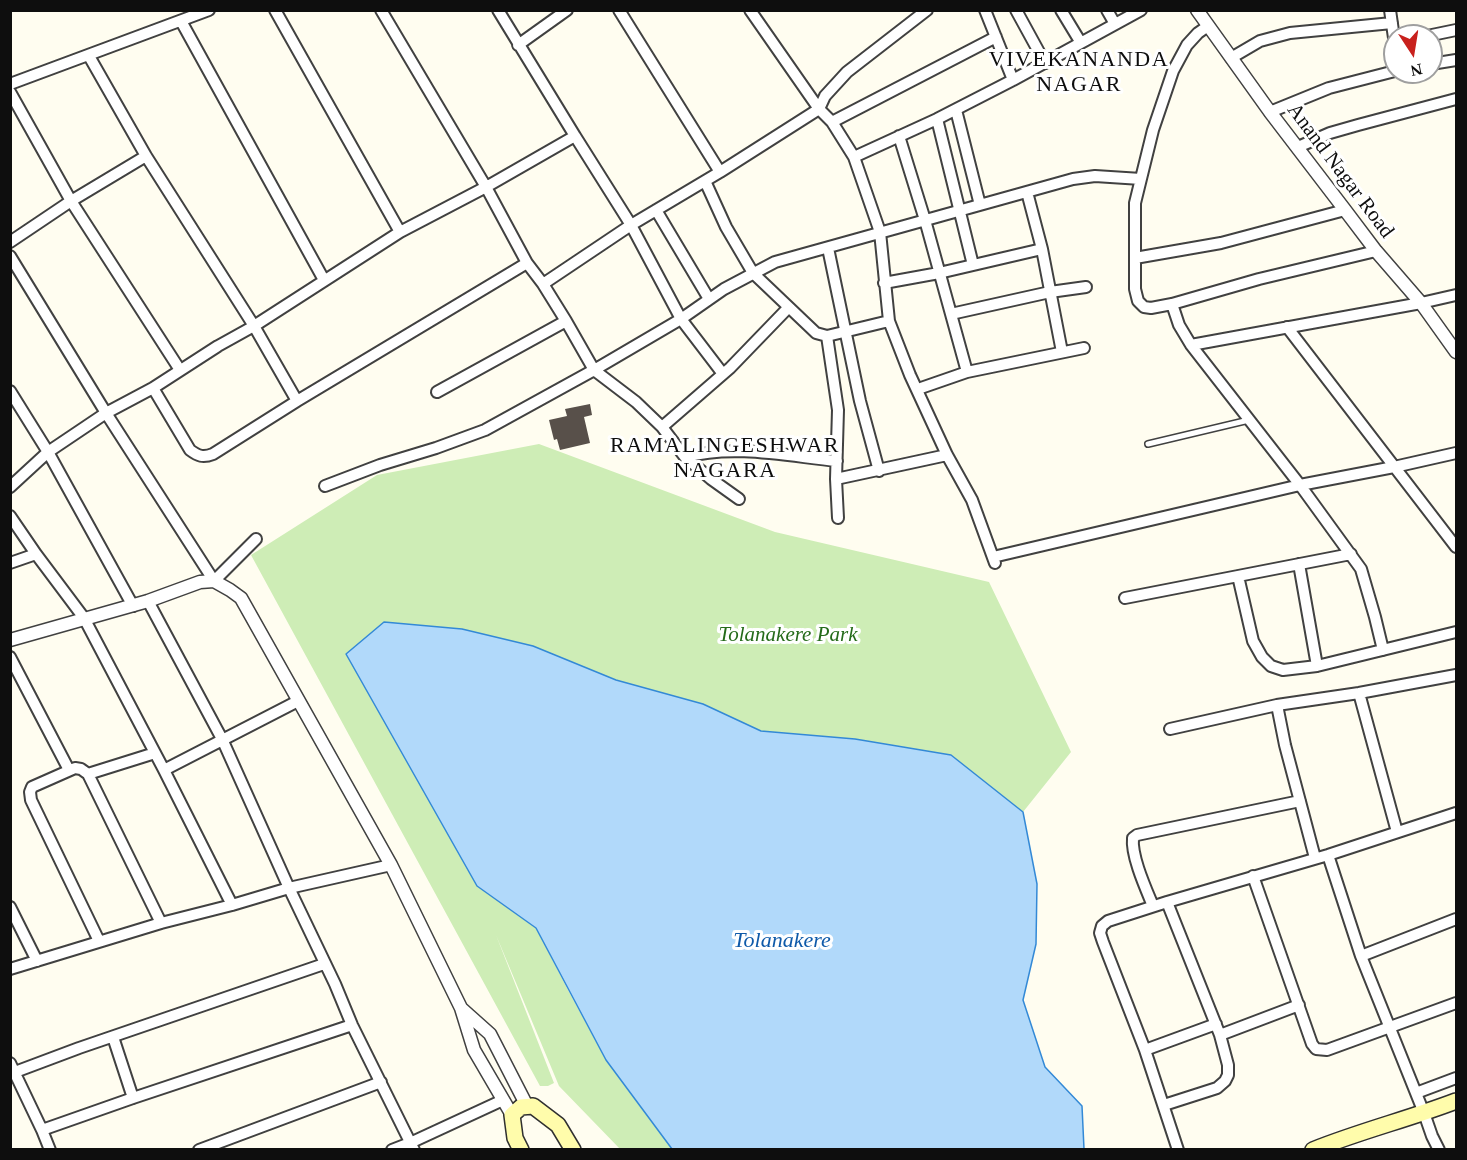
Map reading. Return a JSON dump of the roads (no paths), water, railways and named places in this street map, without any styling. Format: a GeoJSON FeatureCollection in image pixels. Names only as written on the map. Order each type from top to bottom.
{"type":"FeatureCollection","features":[{"type":"Feature","properties":{"kind":"main road"},"geometry":{"type":"LineString","coordinates":[[1313,1149],[1456,1101]]}},
{"type":"Feature","properties":{"kind":"main road"},"geometry":{"type":"LineString","coordinates":[[521,1149],[515,1138],[512,1115],[521,1107],[533,1106],[558,1125],[573,1149]]}},
{"type":"Feature","properties":{"kind":"street"},"geometry":{"type":"LineString","coordinates":[[10,84],[208,10]]}},
{"type":"Feature","properties":{"kind":"street"},"geometry":{"type":"LineString","coordinates":[[274,10],[400,232]]}},
{"type":"Feature","properties":{"kind":"street"},"geometry":{"type":"LineString","coordinates":[[381,10],[486,187],[527,263],[543,284],[594,370],[636,402],[662,427],[686,457],[711,479],[740,499]]}},
{"type":"Feature","properties":{"kind":"street"},"geometry":{"type":"LineString","coordinates":[[498,10],[631,225],[681,319],[723,374]]}},
{"type":"Feature","properties":{"kind":"street"},"geometry":{"type":"LineString","coordinates":[[518,45],[567,10]]}},
{"type":"Feature","properties":{"kind":"street"},"geometry":{"type":"LineString","coordinates":[[619,10],[720,172]]}},
{"type":"Feature","properties":{"kind":"street"},"geometry":{"type":"LineString","coordinates":[[750,10],[819,109],[832,122],[854,157],[880,232],[889,321],[910,375],[947,455],[972,500],[994,560],[1300,485],[1456,453]]}},
{"type":"Feature","properties":{"kind":"street"},"geometry":{"type":"LineString","coordinates":[[543,284],[631,225],[819,109],[825,96],[847,72],[927,10]]}},
{"type":"Feature","properties":{"kind":"street"},"geometry":{"type":"LineString","coordinates":[[985,10],[1013,80]]}},
{"type":"Feature","properties":{"kind":"street"},"geometry":{"type":"LineString","coordinates":[[1016,10],[1045,63]]}},
{"type":"Feature","properties":{"kind":"street"},"geometry":{"type":"LineString","coordinates":[[1061,10],[1081,43]]}},
{"type":"Feature","properties":{"kind":"street"},"geometry":{"type":"LineString","coordinates":[[1107,10],[1115,24]]}},
{"type":"Feature","properties":{"kind":"street"},"geometry":{"type":"LineString","coordinates":[[854,157],[956,110],[1141,10]]}},
{"type":"Feature","properties":{"kind":"street","name":"Anand Nagar Road"},"geometry":{"type":"LineString","coordinates":[[1197,10],[1270,112],[1376,251],[1421,303],[1456,352]]}},
{"type":"Feature","properties":{"kind":"street"},"geometry":{"type":"LineString","coordinates":[[1231,58],[1260,41],[1290,33],[1392,23],[1390,10]]}},
{"type":"Feature","properties":{"kind":"street"},"geometry":{"type":"LineString","coordinates":[[181,21],[324,280]]}},
{"type":"Feature","properties":{"kind":"street"},"geometry":{"type":"LineString","coordinates":[[1208,26],[1187,45],[1173,71],[1153,130],[1135,203],[1135,289],[1138,300],[1144,307],[1151,308],[1172,304],[1259,279],[1376,251]]}},
{"type":"Feature","properties":{"kind":"street"},"geometry":{"type":"LineString","coordinates":[[832,122],[996,37]]}},
{"type":"Feature","properties":{"kind":"street"},"geometry":{"type":"LineString","coordinates":[[89,56],[146,156],[254,326],[297,400]]}},
{"type":"Feature","properties":{"kind":"street"},"geometry":{"type":"LineString","coordinates":[[1270,112],[1329,88],[1383,74]]}},
{"type":"Feature","properties":{"kind":"street"},"geometry":{"type":"LineString","coordinates":[[10,92],[71,201],[180,370]]}},
{"type":"Feature","properties":{"kind":"street"},"geometry":{"type":"LineString","coordinates":[[1298,147],[1358,125],[1456,99]]}},
{"type":"Feature","properties":{"kind":"street"},"geometry":{"type":"LineString","coordinates":[[956,110],[980,205]]}},
{"type":"Feature","properties":{"kind":"street"},"geometry":{"type":"LineString","coordinates":[[937,119],[973,265]]}},
{"type":"Feature","properties":{"kind":"street"},"geometry":{"type":"LineString","coordinates":[[10,487],[48,452],[106,413],[153,388],[254,326],[400,232],[486,187],[575,136]]}},
{"type":"Feature","properties":{"kind":"street"},"geometry":{"type":"LineString","coordinates":[[899,136],[967,372]]}},
{"type":"Feature","properties":{"kind":"street"},"geometry":{"type":"LineString","coordinates":[[10,242],[71,201],[146,156]]}},
{"type":"Feature","properties":{"kind":"street"},"geometry":{"type":"LineString","coordinates":[[325,486],[485,430],[594,370],[681,319],[724,289],[775,262],[1073,179],[1095,176],[1141,179]]}},
{"type":"Feature","properties":{"kind":"street"},"geometry":{"type":"LineString","coordinates":[[705,181],[726,227],[753,273],[816,333],[827,336],[889,321]]}},
{"type":"Feature","properties":{"kind":"street"},"geometry":{"type":"LineString","coordinates":[[1027,192],[1042,249],[1062,352]]}},
{"type":"Feature","properties":{"kind":"street"},"geometry":{"type":"LineString","coordinates":[[656,210],[709,299]]}},
{"type":"Feature","properties":{"kind":"street"},"geometry":{"type":"LineString","coordinates":[[1135,258],[1221,243],[1345,210]]}},
{"type":"Feature","properties":{"kind":"street"},"geometry":{"type":"LineString","coordinates":[[828,248],[860,401],[879,471]]}},
{"type":"Feature","properties":{"kind":"street"},"geometry":{"type":"LineString","coordinates":[[884,283],[1042,249]]}},
{"type":"Feature","properties":{"kind":"street"},"geometry":{"type":"LineString","coordinates":[[10,256],[106,413],[214,581],[241,598],[391,865],[461,1008],[474,1050],[512,1115]]}},
{"type":"Feature","properties":{"kind":"street"},"geometry":{"type":"LineString","coordinates":[[153,388],[190,450],[206,457],[527,263]]}},
{"type":"Feature","properties":{"kind":"street"},"geometry":{"type":"LineString","coordinates":[[951,314],[1050,292],[1086,287]]}},
{"type":"Feature","properties":{"kind":"street"},"geometry":{"type":"LineString","coordinates":[[1191,345],[1456,295]]}},
{"type":"Feature","properties":{"kind":"street"},"geometry":{"type":"LineString","coordinates":[[1172,304],[1179,325],[1191,345],[1300,485],[1361,569],[1383,650]]}},
{"type":"Feature","properties":{"kind":"street"},"geometry":{"type":"LineString","coordinates":[[662,427],[723,374],[788,308]]}},
{"type":"Feature","properties":{"kind":"street"},"geometry":{"type":"LineString","coordinates":[[438,392],[566,321]]}},
{"type":"Feature","properties":{"kind":"street"},"geometry":{"type":"LineString","coordinates":[[1287,327],[1456,547]]}},
{"type":"Feature","properties":{"kind":"street"},"geometry":{"type":"LineString","coordinates":[[827,336],[838,410],[836,479],[838,518]]}},
{"type":"Feature","properties":{"kind":"street"},"geometry":{"type":"LineString","coordinates":[[918,389],[967,372],[1084,348]]}},
{"type":"Feature","properties":{"kind":"street"},"geometry":{"type":"LineString","coordinates":[[10,391],[48,452],[134,606]]}},
{"type":"Feature","properties":{"kind":"street"},"geometry":{"type":"LineString","coordinates":[[686,457],[704,452],[739,452],[837,461]]}},
{"type":"Feature","properties":{"kind":"street"},"geometry":{"type":"LineString","coordinates":[[836,479],[947,455]]}},
{"type":"Feature","properties":{"kind":"street"},"geometry":{"type":"LineString","coordinates":[[10,516],[84,618],[232,905]]}},
{"type":"Feature","properties":{"kind":"street"},"geometry":{"type":"LineString","coordinates":[[10,640],[134,606],[200,582],[214,581],[256,539]]}},
{"type":"Feature","properties":{"kind":"street"},"geometry":{"type":"LineString","coordinates":[[10,563],[36,554]]}},
{"type":"Feature","properties":{"kind":"street"},"geometry":{"type":"LineString","coordinates":[[1125,598],[1351,555]]}},
{"type":"Feature","properties":{"kind":"street"},"geometry":{"type":"LineString","coordinates":[[1299,564],[1317,666]]}},
{"type":"Feature","properties":{"kind":"street"},"geometry":{"type":"LineString","coordinates":[[1238,576],[1253,641],[1262,657],[1271,666],[1283,670],[1317,666],[1456,632]]}},
{"type":"Feature","properties":{"kind":"street"},"geometry":{"type":"LineString","coordinates":[[148,601],[222,739],[352,1025],[412,1146]]}},
{"type":"Feature","properties":{"kind":"street"},"geometry":{"type":"LineString","coordinates":[[10,657],[69,770]]}},
{"type":"Feature","properties":{"kind":"street"},"geometry":{"type":"LineString","coordinates":[[1170,729],[1277,705],[1456,675]]}},
{"type":"Feature","properties":{"kind":"street"},"geometry":{"type":"LineString","coordinates":[[1359,693],[1397,832]]}},
{"type":"Feature","properties":{"kind":"street"},"geometry":{"type":"LineString","coordinates":[[164,770],[298,701]]}},
{"type":"Feature","properties":{"kind":"street"},"geometry":{"type":"LineString","coordinates":[[1277,705],[1285,745],[1315,858]]}},
{"type":"Feature","properties":{"kind":"street"},"geometry":{"type":"LineString","coordinates":[[88,774],[155,753]]}},
{"type":"Feature","properties":{"kind":"street"},"geometry":{"type":"LineString","coordinates":[[99,941],[31,800],[32,787],[75,768],[88,774],[161,923]]}},
{"type":"Feature","properties":{"kind":"street"},"geometry":{"type":"LineString","coordinates":[[1153,906],[1132,844],[1133,838],[1137,835],[1300,801]]}},
{"type":"Feature","properties":{"kind":"street"},"geometry":{"type":"LineString","coordinates":[[1178,1149],[1145,1050],[1103,942],[1100,933],[1102,926],[1108,921],[1153,906],[1328,855],[1456,813]]}},
{"type":"Feature","properties":{"kind":"street"},"geometry":{"type":"LineString","coordinates":[[1328,855],[1360,956],[1439,1149]]}},
{"type":"Feature","properties":{"kind":"street"},"geometry":{"type":"LineString","coordinates":[[10,969],[161,923],[289,888],[391,865]]}},
{"type":"Feature","properties":{"kind":"street"},"geometry":{"type":"LineString","coordinates":[[1253,876],[1312,1044],[1316,1049],[1327,1050],[1456,1003]]}},
{"type":"Feature","properties":{"kind":"street"},"geometry":{"type":"LineString","coordinates":[[1164,1105],[1217,1088],[1226,1081],[1228,1075],[1228,1065],[1220,1035],[1167,902]]}},
{"type":"Feature","properties":{"kind":"street"},"geometry":{"type":"LineString","coordinates":[[10,907],[37,961]]}},
{"type":"Feature","properties":{"kind":"street"},"geometry":{"type":"LineString","coordinates":[[1360,956],[1456,919]]}},
{"type":"Feature","properties":{"kind":"street"},"geometry":{"type":"LineString","coordinates":[[50,1149],[13,1068],[113,1037],[324,964]]}},
{"type":"Feature","properties":{"kind":"street"},"geometry":{"type":"LineString","coordinates":[[1220,1035],[1299,1005]]}},
{"type":"Feature","properties":{"kind":"street"},"geometry":{"type":"LineString","coordinates":[[461,1008],[490,1034],[526,1106]]}},
{"type":"Feature","properties":{"kind":"street"},"geometry":{"type":"LineString","coordinates":[[1145,1050],[1216,1024]]}},
{"type":"Feature","properties":{"kind":"street"},"geometry":{"type":"LineString","coordinates":[[42,1130],[352,1025]]}},
{"type":"Feature","properties":{"kind":"street"},"geometry":{"type":"LineString","coordinates":[[113,1037],[133,1098]]}},
{"type":"Feature","properties":{"kind":"street"},"geometry":{"type":"LineString","coordinates":[[1416,1093],[1456,1078]]}},
{"type":"Feature","properties":{"kind":"street"},"geometry":{"type":"LineString","coordinates":[[199,1149],[381,1082]]}},
{"type":"Feature","properties":{"kind":"street"},"geometry":{"type":"LineString","coordinates":[[392,1149],[412,1146],[503,1100]]}},
{"type":"Feature","properties":{"kind":"lane"},"geometry":{"type":"LineString","coordinates":[[1148,444],[1249,420]]}},
{"type":"Feature","properties":{"kind":"water","name":"Tolanakere"},"geometry":{"type":"Polygon","coordinates":[[[384,622],[462,629],[533,646],[616,680],[703,704],[761,731],[855,739],[951,755],[1023,812],[1037,884],[1036,944],[1023,1000],[1045,1067],[1082,1106],[1084,1149],[672,1149],[606,1060],[536,928],[477,886],[346,654],[384,622]]]}},
{"type":"Feature","properties":{"kind":"district","name":"VIVEKANANDA NAGAR"},"geometry":{"type":"Point","coordinates":[1079,72]}},
{"type":"Feature","properties":{"kind":"district","name":"RAMALINGESHWAR NAGARA"},"geometry":{"type":"Point","coordinates":[725,458]}},
{"type":"Feature","properties":{"kind":"park label","name":"Tolanakere Park"},"geometry":{"type":"Point","coordinates":[788,635]}}]}
